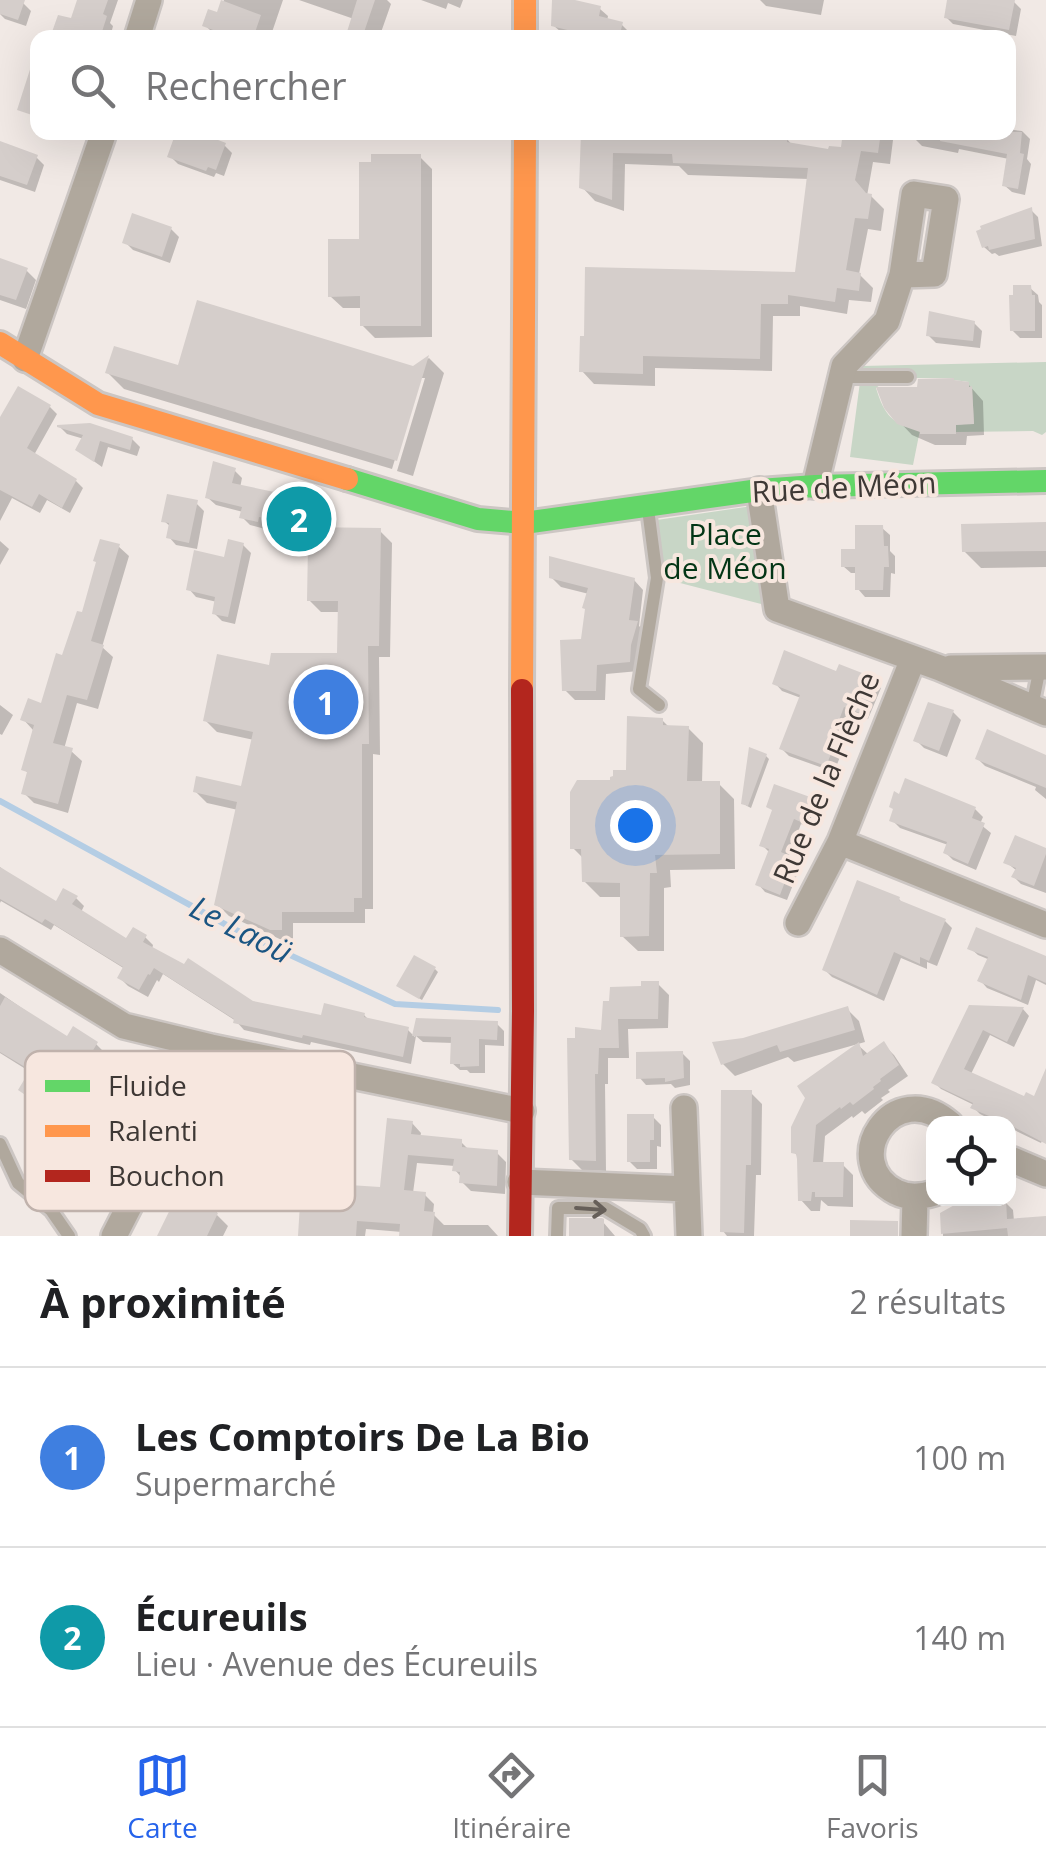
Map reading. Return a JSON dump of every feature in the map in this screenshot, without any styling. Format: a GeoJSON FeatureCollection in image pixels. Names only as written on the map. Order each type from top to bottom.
{"type":"FeatureCollection","features":[{"type":"Feature","properties":{"kind":"main road"},"geometry":{"type":"LineString","coordinates":[[525,0],[525,30]]}},
{"type":"Feature","properties":{"kind":"main road"},"geometry":{"type":"LineString","coordinates":[[520,1236],[525,140]]}},
{"type":"Feature","properties":{"kind":"main road","name":"Rue de Méon"},"geometry":{"type":"LineString","coordinates":[[8,352],[98,404],[478,519],[524,523],[759,490],[815,486],[1046,481]]}},
{"type":"Feature","properties":{"kind":"street"},"geometry":{"type":"LineString","coordinates":[[139,30],[150,0]]}},
{"type":"Feature","properties":{"kind":"street"},"geometry":{"type":"LineString","coordinates":[[8,352],[101,140]]}},
{"type":"Feature","properties":{"kind":"street"},"geometry":{"type":"LineString","coordinates":[[815,486],[844,366],[887,321],[902,274]]}},
{"type":"Feature","properties":{"kind":"street"},"geometry":{"type":"LineString","coordinates":[[759,490],[777,609],[940,668],[1039,710]]}},
{"type":"Feature","properties":{"kind":"street","name":"Rue de la Flèche"},"geometry":{"type":"LineString","coordinates":[[798,923],[840,842],[913,659]]}},
{"type":"Feature","properties":{"kind":"street"},"geometry":{"type":"LineString","coordinates":[[940,668],[1043,667]]}},
{"type":"Feature","properties":{"kind":"street"},"geometry":{"type":"LineString","coordinates":[[840,842],[1046,924]]}},
{"type":"Feature","properties":{"kind":"street"},"geometry":{"type":"LineString","coordinates":[[0,950],[124,1026],[235,1051]]}},
{"type":"Feature","properties":{"kind":"street"},"geometry":{"type":"LineString","coordinates":[[208,1051],[211,1046]]}},
{"type":"Feature","properties":{"kind":"street"},"geometry":{"type":"LineString","coordinates":[[355,1077],[522,1112]]}},
{"type":"Feature","properties":{"kind":"street"},"geometry":{"type":"LineString","coordinates":[[684,1108],[689,1236]]}},
{"type":"Feature","properties":{"kind":"street"},"geometry":{"type":"LineString","coordinates":[[914,1236],[924,1195],[900,1194],[887,1187],[872,1162],[872,1147],[884,1120],[896,1112],[926,1109],[942,1116]]}},
{"type":"Feature","properties":{"kind":"street"},"geometry":{"type":"LineString","coordinates":[[1016,1161],[1043,1172]]}},
{"type":"Feature","properties":{"kind":"street"},"geometry":{"type":"LineString","coordinates":[[1016,1173],[1043,1172]]}},
{"type":"Feature","properties":{"kind":"street"},"geometry":{"type":"LineString","coordinates":[[520,1182],[688,1189]]}},
{"type":"Feature","properties":{"kind":"street"},"geometry":{"type":"LineString","coordinates":[[114,1236],[127,1211]]}},
{"type":"Feature","properties":{"kind":"lane"},"geometry":{"type":"LineString","coordinates":[[841,377],[908,377]]}},
{"type":"Feature","properties":{"kind":"lane"},"geometry":{"type":"LineString","coordinates":[[648,507],[657,578],[639,689],[659,705]]}},
{"type":"Feature","properties":{"kind":"lane"},"geometry":{"type":"LineString","coordinates":[[1039,710],[1043,667]]}},
{"type":"Feature","properties":{"kind":"lane"},"geometry":{"type":"LineString","coordinates":[[0,1144],[18,1183],[25,1189]]}},
{"type":"Feature","properties":{"kind":"lane"},"geometry":{"type":"LineString","coordinates":[[557,1236],[558,1208],[605,1208],[640,1229],[644,1236]]}},
{"type":"Feature","properties":{"kind":"lane"},"geometry":{"type":"LineString","coordinates":[[52,1211],[70,1236]]}},
{"type":"Feature","properties":{"kind":"green space"},"geometry":{"type":"Polygon","coordinates":[[[1046,362],[1046,432],[1042,435],[1033,431],[956,432],[955,425],[974,423],[969,382],[915,378],[914,373],[861,373],[862,366],[1046,362]]]}},
{"type":"Feature","properties":{"kind":"green space"},"geometry":{"type":"Polygon","coordinates":[[[860,382],[881,384],[876,388],[891,417],[920,430],[913,465],[850,457],[860,382]]]}},
{"type":"Feature","properties":{"kind":"green space","name":"Place de Méon"},"geometry":{"type":"Polygon","coordinates":[[[759,505],[777,608],[657,577],[650,521],[759,505]]]}},
{"type":"Feature","properties":{"kind":"building"},"geometry":{"type":"Polygon","coordinates":[[[0,0],[25,0],[18,20],[0,14],[0,0]]]}},
{"type":"Feature","properties":{"kind":"building"},"geometry":{"type":"Polygon","coordinates":[[[77,0],[108,0],[103,30],[53,30],[58,15],[71,18],[77,0]]]}},
{"type":"Feature","properties":{"kind":"building"},"geometry":{"type":"Polygon","coordinates":[[[221,0],[261,15],[256,30],[213,30],[202,26],[208,9],[217,12],[221,0]]]}},
{"type":"Feature","properties":{"kind":"building"},"geometry":{"type":"Polygon","coordinates":[[[357,0],[375,0],[365,30],[348,30],[357,0]]]}},
{"type":"Feature","properties":{"kind":"building"},"geometry":{"type":"Polygon","coordinates":[[[552,0],[601,6],[599,16],[623,22],[621,30],[567,30],[551,26],[552,0]]]}},
{"type":"Feature","properties":{"kind":"building"},"geometry":{"type":"Polygon","coordinates":[[[947,0],[1015,0],[1009,30],[944,18],[947,0]]]}},
{"type":"Feature","properties":{"kind":"building"},"geometry":{"type":"Polygon","coordinates":[[[30,69],[30,114],[17,110],[30,69]]]}},
{"type":"Feature","properties":{"kind":"building"},"geometry":{"type":"Polygon","coordinates":[[[1016,132],[1022,132],[1020,153],[1024,154],[1018,189],[1002,186],[1007,154],[940,141],[1016,140],[1016,132]]]}},
{"type":"Feature","properties":{"kind":"building"},"geometry":{"type":"Polygon","coordinates":[[[173,140],[226,143],[216,170],[208,167],[206,171],[167,157],[173,140]]]}},
{"type":"Feature","properties":{"kind":"building"},"geometry":{"type":"Polygon","coordinates":[[[581,140],[787,140],[828,149],[841,147],[842,140],[880,140],[878,153],[861,151],[855,180],[866,193],[872,194],[868,219],[855,218],[846,270],[861,273],[859,291],[837,288],[835,302],[788,295],[788,304],[761,304],[760,359],[643,356],[643,374],[579,372],[585,267],[795,272],[808,168],[673,163],[672,154],[613,153],[612,200],[579,188],[581,140]]]}},
{"type":"Feature","properties":{"kind":"building"},"geometry":{"type":"Polygon","coordinates":[[[0,141],[38,155],[27,185],[0,176],[0,141]]]}},
{"type":"Feature","properties":{"kind":"building"},"geometry":{"type":"Polygon","coordinates":[[[371,154],[421,154],[421,326],[360,326],[360,296],[328,297],[328,239],[359,239],[359,162],[371,162],[371,154]]]}},
{"type":"Feature","properties":{"kind":"building"},"geometry":{"type":"Polygon","coordinates":[[[1032,207],[1035,239],[989,250],[988,246],[982,248],[976,231],[980,226],[1032,207]]]}},
{"type":"Feature","properties":{"kind":"building"},"geometry":{"type":"Polygon","coordinates":[[[132,213],[172,227],[162,257],[122,243],[132,213]]]}},
{"type":"Feature","properties":{"kind":"building"},"geometry":{"type":"Polygon","coordinates":[[[0,258],[28,268],[16,300],[0,295],[0,258]]]}},
{"type":"Feature","properties":{"kind":"building"},"geometry":{"type":"Polygon","coordinates":[[[1013,285],[1031,285],[1035,295],[1035,331],[1010,331],[1009,295],[1013,295],[1013,285]]]}},
{"type":"Feature","properties":{"kind":"building"},"geometry":{"type":"Polygon","coordinates":[[[197,300],[413,366],[429,355],[397,461],[105,373],[114,346],[178,365],[197,300]]]}},
{"type":"Feature","properties":{"kind":"building"},"geometry":{"type":"Polygon","coordinates":[[[929,311],[975,321],[973,341],[926,336],[929,311]]]}},
{"type":"Feature","properties":{"kind":"building"},"geometry":{"type":"Polygon","coordinates":[[[954,378],[972,386],[974,424],[956,425],[956,434],[920,434],[897,424],[884,408],[876,387],[917,387],[918,379],[954,378]]]}},
{"type":"Feature","properties":{"kind":"building"},"geometry":{"type":"Polygon","coordinates":[[[18,386],[51,405],[27,448],[77,479],[62,508],[39,494],[32,507],[0,490],[0,417],[18,386]]]}},
{"type":"Feature","properties":{"kind":"building"},"geometry":{"type":"Polygon","coordinates":[[[90,423],[133,437],[130,450],[100,441],[94,462],[75,450],[83,435],[57,427],[90,423]]]}},
{"type":"Feature","properties":{"kind":"building"},"geometry":{"type":"Polygon","coordinates":[[[213,461],[236,468],[232,483],[279,493],[273,520],[239,518],[242,507],[205,498],[213,461]]]}},
{"type":"Feature","properties":{"kind":"building"},"geometry":{"type":"Polygon","coordinates":[[[167,494],[198,500],[189,543],[166,538],[169,523],[161,522],[167,494]]]}},
{"type":"Feature","properties":{"kind":"building"},"geometry":{"type":"Polygon","coordinates":[[[1046,522],[1046,551],[962,552],[961,524],[1046,522]]]}},
{"type":"Feature","properties":{"kind":"building"},"geometry":{"type":"Polygon","coordinates":[[[855,525],[883,525],[889,567],[884,567],[883,590],[855,590],[855,567],[841,567],[841,549],[855,549],[855,525]]]}},
{"type":"Feature","properties":{"kind":"building"},"geometry":{"type":"Polygon","coordinates":[[[301,527],[381,528],[379,646],[368,646],[369,744],[362,744],[362,898],[354,898],[354,912],[282,912],[282,930],[270,930],[214,905],[237,802],[193,792],[196,776],[241,786],[253,732],[203,721],[217,654],[269,665],[271,653],[337,653],[338,601],[307,601],[308,544],[300,544],[301,527]]]}},
{"type":"Feature","properties":{"kind":"building"},"geometry":{"type":"Polygon","coordinates":[[[100,539],[120,544],[91,641],[104,645],[87,700],[67,695],[53,743],[73,748],[58,804],[21,794],[27,772],[21,770],[34,725],[20,720],[28,698],[41,703],[56,653],[62,655],[77,611],[82,612],[100,539]]]}},
{"type":"Feature","properties":{"kind":"building"},"geometry":{"type":"Polygon","coordinates":[[[228,539],[244,543],[228,617],[212,614],[215,597],[186,590],[194,550],[224,557],[228,539]]]}},
{"type":"Feature","properties":{"kind":"building"},"geometry":{"type":"Polygon","coordinates":[[[549,556],[635,578],[629,620],[638,621],[630,662],[597,665],[596,691],[562,691],[560,640],[581,639],[585,609],[582,608],[588,588],[549,578],[549,556]]]}},
{"type":"Feature","properties":{"kind":"building"},"geometry":{"type":"Polygon","coordinates":[[[784,650],[836,671],[839,664],[875,678],[860,713],[844,707],[826,766],[779,749],[800,695],[772,684],[784,650]]]}},
{"type":"Feature","properties":{"kind":"building"},"geometry":{"type":"Polygon","coordinates":[[[928,702],[954,710],[939,751],[913,741],[928,702]]]}},
{"type":"Feature","properties":{"kind":"building"},"geometry":{"type":"Polygon","coordinates":[[[627,716],[663,718],[663,725],[689,726],[687,781],[720,781],[720,854],[655,855],[657,873],[650,873],[649,936],[620,937],[620,883],[582,882],[581,849],[570,849],[570,792],[577,780],[610,780],[613,770],[626,770],[627,716]]]}},
{"type":"Feature","properties":{"kind":"building"},"geometry":{"type":"Polygon","coordinates":[[[987,729],[1046,755],[1046,788],[975,759],[987,729]]]}},
{"type":"Feature","properties":{"kind":"building"},"geometry":{"type":"Polygon","coordinates":[[[749,747],[767,754],[748,806],[741,804],[749,747]]]}},
{"type":"Feature","properties":{"kind":"building"},"geometry":{"type":"Polygon","coordinates":[[[905,778],[976,807],[972,818],[985,823],[968,864],[943,853],[947,842],[889,821],[894,791],[899,794],[905,778]]]}},
{"type":"Feature","properties":{"kind":"building"},"geometry":{"type":"Polygon","coordinates":[[[774,784],[810,797],[801,822],[794,819],[781,852],[794,858],[780,895],[755,885],[769,849],[759,846],[772,810],[766,807],[774,784]]]}},
{"type":"Feature","properties":{"kind":"building"},"geometry":{"type":"Polygon","coordinates":[[[1015,835],[1046,848],[1034,886],[1011,877],[1016,868],[1003,863],[1015,835]]]}},
{"type":"Feature","properties":{"kind":"building"},"geometry":{"type":"Polygon","coordinates":[[[0,867],[56,901],[63,888],[78,896],[72,904],[126,938],[133,927],[147,935],[143,942],[184,964],[188,958],[253,1001],[321,1015],[324,1003],[409,1027],[403,1057],[233,1023],[234,1019],[154,968],[139,990],[117,978],[123,967],[45,919],[42,923],[0,899],[0,867]]]}},
{"type":"Feature","properties":{"kind":"building"},"geometry":{"type":"Polygon","coordinates":[[[857,880],[946,919],[929,961],[920,957],[920,964],[894,952],[877,995],[822,970],[857,880]]]}},
{"type":"Feature","properties":{"kind":"building"},"geometry":{"type":"Polygon","coordinates":[[[976,927],[1046,956],[1046,983],[1028,975],[1021,1000],[977,981],[988,957],[967,949],[976,927]]]}},
{"type":"Feature","properties":{"kind":"building"},"geometry":{"type":"Polygon","coordinates":[[[414,955],[436,967],[419,999],[396,986],[414,955]]]}},
{"type":"Feature","properties":{"kind":"building"},"geometry":{"type":"Polygon","coordinates":[[[641,981],[659,981],[658,1019],[618,1019],[619,1048],[599,1048],[595,1074],[596,1161],[569,1160],[567,1038],[575,1038],[575,1027],[601,1030],[603,1001],[609,1001],[610,987],[641,986],[641,981]]]}},
{"type":"Feature","properties":{"kind":"building"},"geometry":{"type":"Polygon","coordinates":[[[5,997],[67,1036],[73,1026],[98,1042],[93,1051],[25,1051],[25,1067],[0,1052],[0,1006],[5,997]]]}},
{"type":"Feature","properties":{"kind":"building"},"geometry":{"type":"Polygon","coordinates":[[[969,1005],[1024,1007],[1007,1042],[983,1030],[964,1069],[1024,1096],[1026,1092],[1034,1096],[1046,1068],[1046,1144],[1016,1128],[1016,1116],[989,1116],[970,1108],[973,1103],[931,1083],[969,1005]]]}},
{"type":"Feature","properties":{"kind":"building"},"geometry":{"type":"Polygon","coordinates":[[[848,1006],[855,1030],[780,1052],[777,1045],[721,1065],[712,1042],[743,1038],[848,1006]]]}},
{"type":"Feature","properties":{"kind":"building"},"geometry":{"type":"Polygon","coordinates":[[[416,1018],[498,1021],[497,1040],[479,1039],[479,1066],[460,1067],[450,1064],[451,1037],[412,1036],[416,1018]]]}},
{"type":"Feature","properties":{"kind":"building"},"geometry":{"type":"Polygon","coordinates":[[[884,1041],[899,1065],[853,1105],[850,1102],[840,1107],[816,1125],[813,1162],[844,1162],[843,1197],[815,1197],[812,1192],[811,1201],[798,1201],[791,1127],[805,1098],[797,1086],[859,1042],[863,1056],[884,1041]]]}},
{"type":"Feature","properties":{"kind":"building"},"geometry":{"type":"Polygon","coordinates":[[[683,1051],[684,1078],[665,1082],[665,1078],[636,1079],[636,1052],[683,1051]]]}},
{"type":"Feature","properties":{"kind":"building"},"geometry":{"type":"Polygon","coordinates":[[[721,1090],[752,1090],[751,1165],[746,1165],[744,1233],[720,1232],[721,1090]]]}},
{"type":"Feature","properties":{"kind":"building"},"geometry":{"type":"Polygon","coordinates":[[[627,1114],[654,1114],[650,1162],[627,1162],[627,1114]]]}},
{"type":"Feature","properties":{"kind":"building"},"geometry":{"type":"Polygon","coordinates":[[[387,1118],[413,1121],[411,1134],[462,1139],[462,1147],[498,1150],[497,1186],[459,1183],[460,1172],[452,1171],[454,1159],[408,1155],[404,1190],[426,1192],[424,1211],[435,1212],[432,1236],[399,1236],[400,1224],[357,1221],[356,1236],[298,1236],[300,1211],[355,1211],[355,1185],[380,1187],[387,1118]]]}},
{"type":"Feature","properties":{"kind":"building"},"geometry":{"type":"Polygon","coordinates":[[[953,1206],[1006,1206],[1007,1219],[1046,1216],[1046,1236],[1008,1236],[1007,1228],[941,1234],[940,1213],[953,1206]]]}},
{"type":"Feature","properties":{"kind":"building"},"geometry":{"type":"Polygon","coordinates":[[[169,1211],[218,1213],[207,1236],[157,1236],[169,1211]]]}},
{"type":"Feature","properties":{"kind":"building"},"geometry":{"type":"Polygon","coordinates":[[[569,1218],[604,1219],[604,1236],[569,1236],[569,1218]]]}},
{"type":"Feature","properties":{"kind":"building"},"geometry":{"type":"Polygon","coordinates":[[[850,1220],[898,1221],[898,1236],[850,1236],[850,1220]]]}},
{"type":"Feature","properties":{"kind":"waterway","name":"Le Laoü"},"geometry":{"type":"LineString","coordinates":[[0,801],[232,928],[395,1004],[498,1010]]}},
{"type":"Feature","properties":{"kind":"traffic: fast"},"geometry":{"type":"LineString","coordinates":[[347,479],[478,519],[524,523],[759,490],[1046,481]]}},
{"type":"Feature","properties":{"kind":"traffic: slow"},"geometry":{"type":"LineString","coordinates":[[525,0],[525,30]]}},
{"type":"Feature","properties":{"kind":"traffic: slow"},"geometry":{"type":"LineString","coordinates":[[522,690],[525,140]]}},
{"type":"Feature","properties":{"kind":"traffic: slow"},"geometry":{"type":"LineString","coordinates":[[0,343],[98,404],[347,479]]}},
{"type":"Feature","properties":{"kind":"traffic: jam"},"geometry":{"type":"LineString","coordinates":[[520,1236],[522,690]]}},
{"type":"Feature","properties":{"kind":"place","name":"Écureuils"},"geometry":{"type":"Point","coordinates":[299,519]}},
{"type":"Feature","properties":{"kind":"place","name":"Les Comptoirs De La Bio"},"geometry":{"type":"Point","coordinates":[326,702]}}]}
